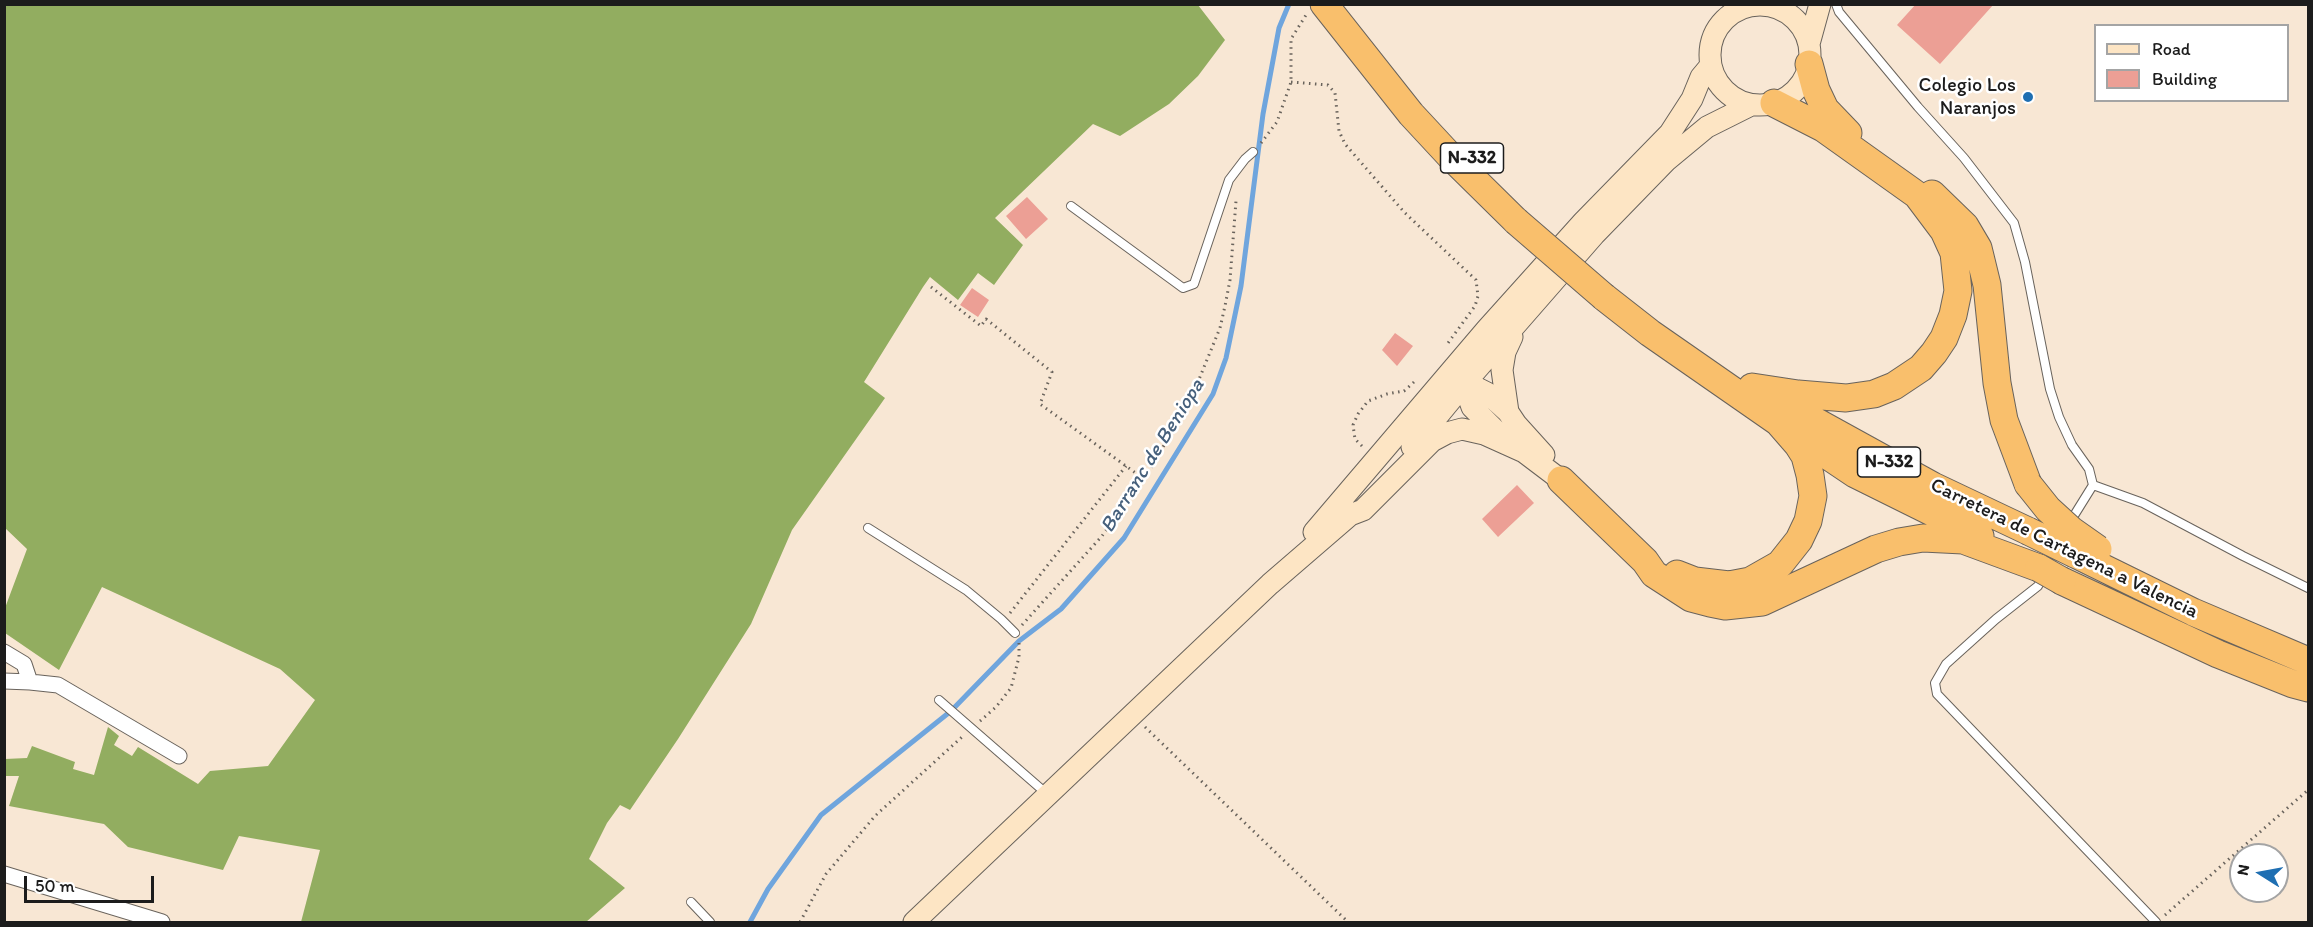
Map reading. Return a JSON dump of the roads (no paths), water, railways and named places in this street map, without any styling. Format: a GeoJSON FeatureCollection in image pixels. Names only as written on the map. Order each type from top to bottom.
{"type":"FeatureCollection","features":[{"type":"Feature","properties":{"kind":"highway","name":"Carretera de Cartagena a Valencia"},"geometry":{"type":"LineString","coordinates":[[1340,4],[1416,110],[1520,215],[1608,292],[1678,336],[1752,387],[1933,486],[2028,531],[2086,552],[2193,612],[2308,661]]}},
{"type":"Feature","properties":{"kind":"highway"},"geometry":{"type":"LineString","coordinates":[[1316,7],[1416,110]]}},
{"type":"Feature","properties":{"kind":"highway"},"geometry":{"type":"LineString","coordinates":[[1809,54],[1816,90],[1825,109],[1839,126],[1950,209],[1965,226],[1978,248],[1987,285],[1997,383],[2004,420],[2028,484],[2048,509],[2071,530],[2086,552],[2308,645]]}},
{"type":"Feature","properties":{"kind":"highway"},"geometry":{"type":"LineString","coordinates":[[1752,387],[1846,398],[1874,394],[1894,386],[1921,368],[1934,353],[1944,338],[1953,315],[1958,291],[1954,253],[1938,222],[1917,195],[1823,128],[1763,104]]}},
{"type":"Feature","properties":{"kind":"highway"},"geometry":{"type":"LineString","coordinates":[[1608,292],[1650,333],[1765,411],[1778,423],[1805,456],[1813,496],[1808,521],[1800,540],[1780,564],[1750,581],[1729,585],[1695,580],[1645,561]]}},
{"type":"Feature","properties":{"kind":"highway"},"geometry":{"type":"LineString","coordinates":[[1778,423],[1855,474],[2002,546],[2051,575]]}},
{"type":"Feature","properties":{"kind":"highway"},"geometry":{"type":"LineString","coordinates":[[1561,480],[1645,561],[1654,574],[1691,598],[1725,606],[1762,602],[1876,549],[1923,538],[1963,540],[2051,575],[2261,672],[2308,688]]}},
{"type":"Feature","properties":{"kind":"street"},"geometry":{"type":"LineString","coordinates":[[914,922],[1270,584],[1350,515],[1410,449],[1594,235],[1666,161],[1707,127],[1763,104],[1787,98],[1797,89],[1805,77],[1820,4]]}},
{"type":"Feature","properties":{"kind":"street"},"geometry":{"type":"LineString","coordinates":[[1763,104],[1737,100],[1725,91],[1716,79],[1710,65],[1710,50],[1714,35],[1722,22],[1747,6],[1763,5],[1778,8],[1792,17],[1803,29],[1809,54]]}},
{"type":"Feature","properties":{"kind":"street"},"geometry":{"type":"LineString","coordinates":[[1270,584],[1486,330],[1584,220],[1670,132],[1692,99],[1701,77],[1710,65]]}},
{"type":"Feature","properties":{"kind":"street"},"geometry":{"type":"LineString","coordinates":[[1509,444],[1472,407],[1464,384],[1465,370],[1638,175],[1655,148]]}},
{"type":"Feature","properties":{"kind":"street"},"geometry":{"type":"LineString","coordinates":[[1508,411],[1502,370],[1505,352],[1520,320]]}},
{"type":"Feature","properties":{"kind":"street"},"geometry":{"type":"LineString","coordinates":[[1355,486],[1370,478],[1455,383],[1487,393],[1508,411],[1516,424],[1552,464],[1561,480]]}},
{"type":"Feature","properties":{"kind":"street"},"geometry":{"type":"LineString","coordinates":[[1350,515],[1363,510],[1432,441],[1447,433],[1462,429],[1484,434],[1509,444],[1524,452],[1561,480]]}},
{"type":"Feature","properties":{"kind":"street"},"geometry":{"type":"LineString","coordinates":[[4,652],[24,664],[30,682]]}},
{"type":"Feature","properties":{"kind":"street"},"geometry":{"type":"LineString","coordinates":[[4,681],[58,685],[179,756]]}},
{"type":"Feature","properties":{"kind":"street"},"geometry":{"type":"LineString","coordinates":[[4,874],[162,922]]}},
{"type":"Feature","properties":{"kind":"lane"},"geometry":{"type":"LineString","coordinates":[[1836,4],[1839,12],[1964,158],[2014,223],[2025,262],[2050,389],[2063,426],[2072,445],[2089,469],[2093,485],[2074,516],[2038,586],[1946,664],[1935,683],[1937,694],[2156,922]]}},
{"type":"Feature","properties":{"kind":"lane"},"geometry":{"type":"LineString","coordinates":[[1071,206],[1183,288],[1194,284],[1229,180],[1253,152]]}},
{"type":"Feature","properties":{"kind":"lane"},"geometry":{"type":"LineString","coordinates":[[2093,485],[2144,503],[2308,588]]}},
{"type":"Feature","properties":{"kind":"lane"},"geometry":{"type":"LineString","coordinates":[[868,528],[966,590],[1015,633]]}},
{"type":"Feature","properties":{"kind":"lane"},"geometry":{"type":"LineString","coordinates":[[2261,672],[2308,696]]}},
{"type":"Feature","properties":{"kind":"lane"},"geometry":{"type":"LineString","coordinates":[[939,700],[1048,795]]}},
{"type":"Feature","properties":{"kind":"lane"},"geometry":{"type":"LineString","coordinates":[[691,902],[710,922]]}},
{"type":"Feature","properties":{"kind":"waterway","name":"Barranc de Beniopa"},"geometry":{"type":"LineString","coordinates":[[750,922],[768,889],[821,815],[951,711],[1019,641],[1061,609],[1124,538],[1213,394],[1226,358],[1241,286],[1263,114],[1279,28],[1289,4]]}},
{"type":"Feature","properties":{"kind":"place","name":"Colegio Los Naranjos"},"geometry":{"type":"Point","coordinates":[2028,97]}}]}
